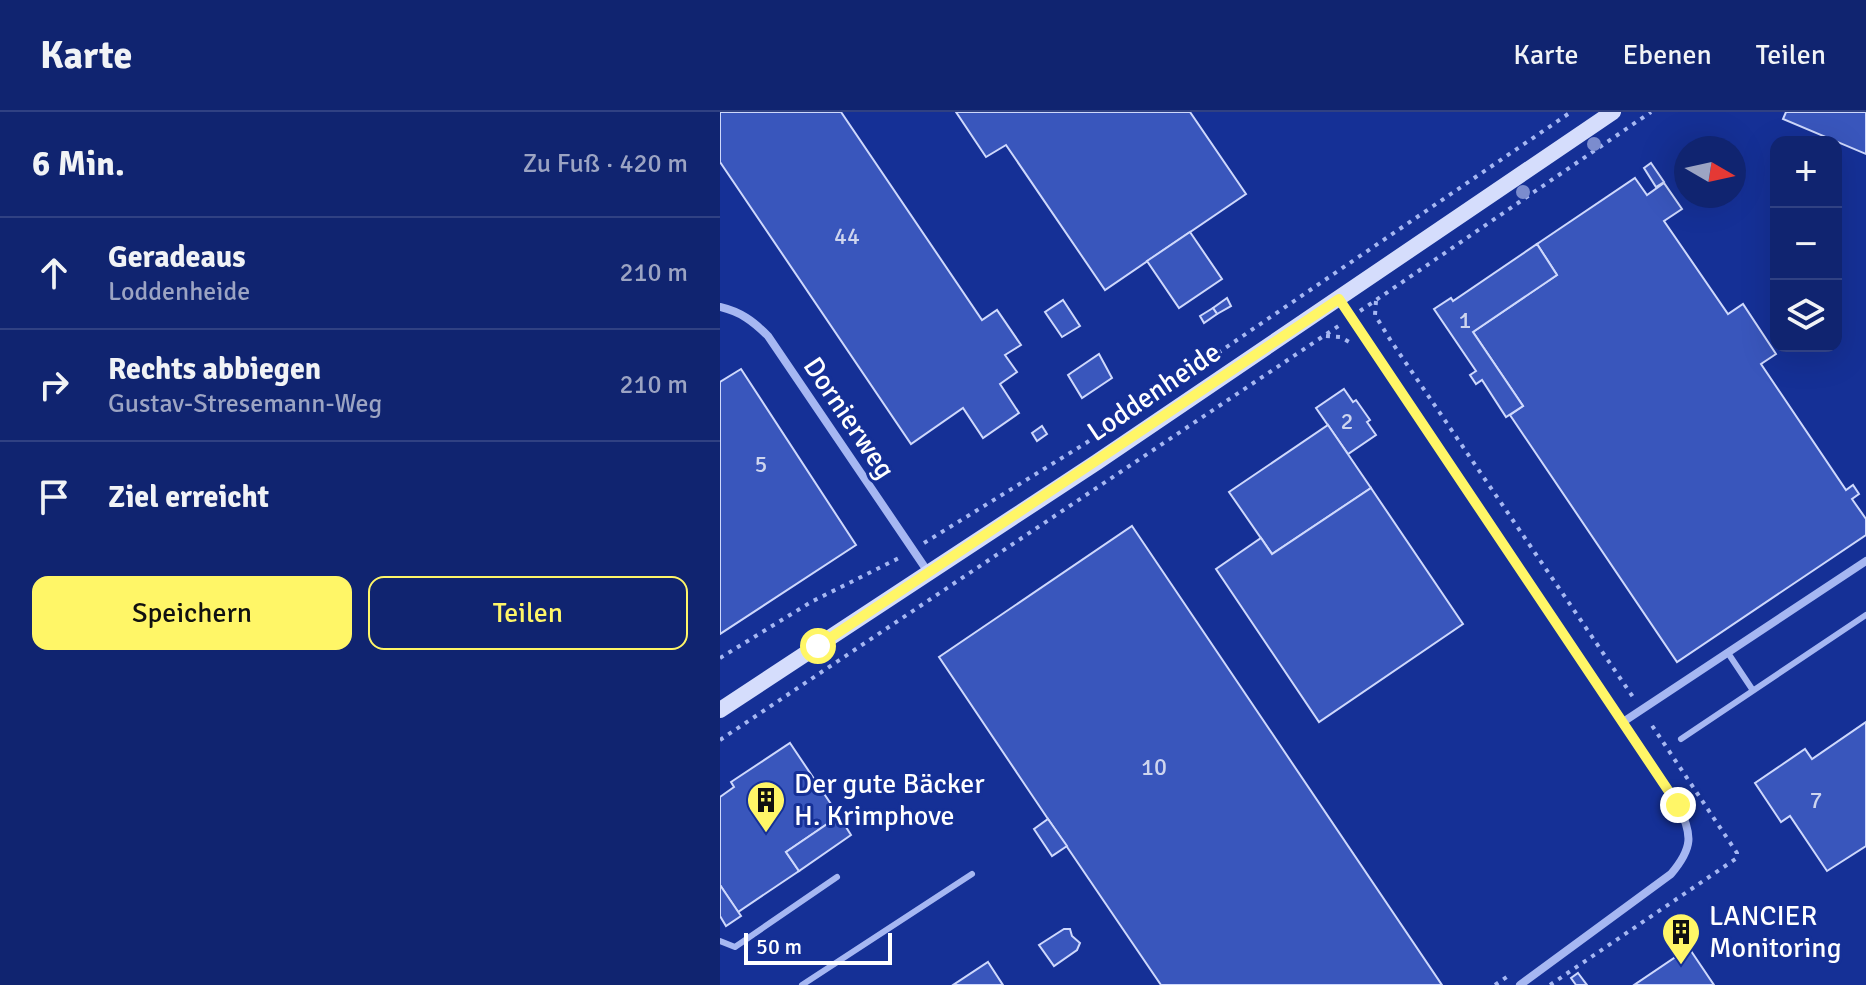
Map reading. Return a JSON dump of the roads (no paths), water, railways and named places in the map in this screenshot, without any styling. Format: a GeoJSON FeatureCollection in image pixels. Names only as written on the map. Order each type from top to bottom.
{"type":"FeatureCollection","features":[{"type":"Feature","properties":{"kind":"street","name":"Loddenheide"},"geometry":{"type":"LineString","coordinates":[[720,710],[1097,462],[1613,112]]}},
{"type":"Feature","properties":{"kind":"street"},"geometry":{"type":"LineString","coordinates":[[1339,299],[1623,722],[1689,826],[1689,845],[1671,874],[1520,985]]}},
{"type":"Feature","properties":{"kind":"street","name":"Dornierweg"},"geometry":{"type":"LineString","coordinates":[[720,307],[738,311],[753,320],[768,336],[928,572]]}},
{"type":"Feature","properties":{"kind":"street"},"geometry":{"type":"LineString","coordinates":[[1623,722],[1866,561]]}},
{"type":"Feature","properties":{"kind":"lane"},"geometry":{"type":"LineString","coordinates":[[1681,739],[1866,615]]}},
{"type":"Feature","properties":{"kind":"lane"},"geometry":{"type":"LineString","coordinates":[[1728,653],[1752,689]]}},
{"type":"Feature","properties":{"kind":"lane"},"geometry":{"type":"LineString","coordinates":[[802,985],[972,874]]}},
{"type":"Feature","properties":{"kind":"lane"},"geometry":{"type":"LineString","coordinates":[[720,941],[735,947],[837,877]]}},
{"type":"Feature","properties":{"kind":"place","name":"Der gute Bäcker H. Krimphove"},"geometry":{"type":"Point","coordinates":[766,834]}},
{"type":"Feature","properties":{"kind":"place","name":"LANCIER Monitoring"},"geometry":{"type":"Point","coordinates":[1681,966]}}]}
